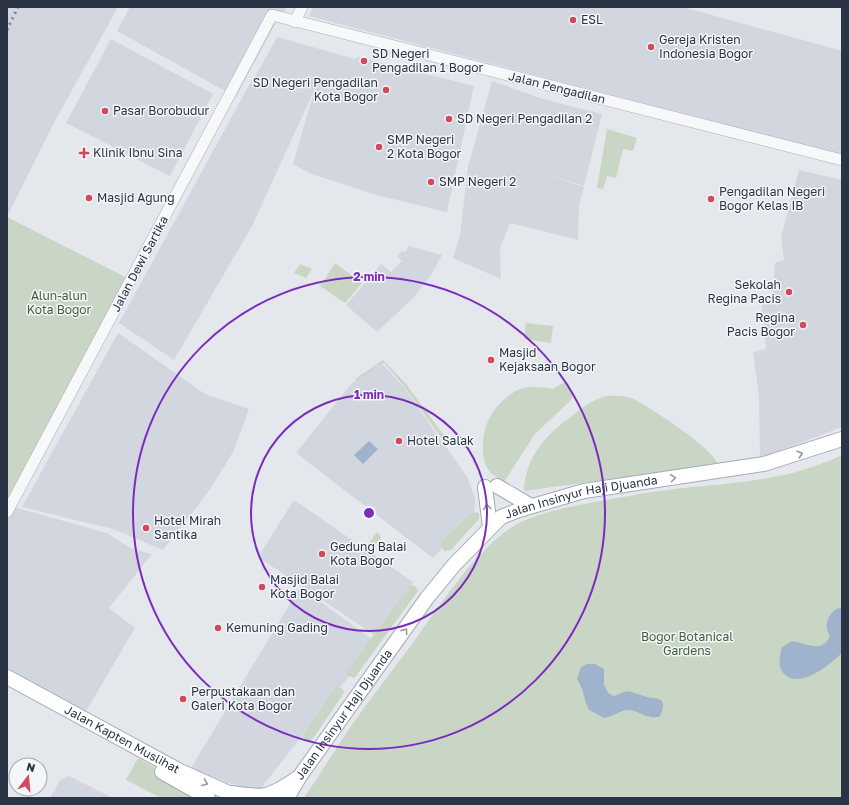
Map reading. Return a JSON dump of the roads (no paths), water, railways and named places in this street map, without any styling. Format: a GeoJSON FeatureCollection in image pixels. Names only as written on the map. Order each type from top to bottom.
{"type":"FeatureCollection","features":[{"type":"Feature","properties":{"kind":"main road","name":"Jalan Insinyur Haji Djuanda"},"geometry":{"type":"LineString","coordinates":[[287,798],[300,776],[428,598],[454,565],[501,517],[531,506],[584,491],[764,464],[842,438]]}},
{"type":"Feature","properties":{"kind":"main road"},"geometry":{"type":"LineString","coordinates":[[490,527],[491,487],[531,506]]}},
{"type":"Feature","properties":{"kind":"main road","name":"Jalan Kapten Muslihat"},"geometry":{"type":"LineString","coordinates":[[7,677],[201,782],[236,795],[256,797],[266,795],[280,789],[300,776]]}},
{"type":"Feature","properties":{"kind":"main road","name":"Jalan Kapten Muslihat"},"geometry":{"type":"LineString","coordinates":[[7,688],[92,732],[208,798]]}},
{"type":"Feature","properties":{"kind":"street"},"geometry":{"type":"LineString","coordinates":[[295,22],[302,7]]}},
{"type":"Feature","properties":{"kind":"street","name":"Jalan Pengadilan"},"geometry":{"type":"LineString","coordinates":[[272,15],[842,160]]}},
{"type":"Feature","properties":{"kind":"street","name":"Jalan Dewi Sartika"},"geometry":{"type":"LineString","coordinates":[[7,512],[272,15]]}},
{"type":"Feature","properties":{"kind":"water"},"geometry":{"type":"Polygon","coordinates":[[[369,441],[378,449],[363,464],[354,455],[369,441]]]}},
{"type":"Feature","properties":{"kind":"water"},"geometry":{"type":"Polygon","coordinates":[[[838,608],[842,609],[842,653],[826,666],[808,677],[794,679],[784,674],[780,666],[782,647],[792,641],[814,646],[823,645],[830,636],[827,628],[829,616],[838,608]]]}},
{"type":"Feature","properties":{"kind":"water"},"geometry":{"type":"Polygon","coordinates":[[[587,664],[595,664],[604,669],[604,684],[608,693],[614,696],[623,692],[632,692],[660,699],[663,704],[663,709],[660,716],[648,717],[629,710],[604,718],[589,710],[577,679],[581,667],[587,664]]]}},
{"type":"Feature","properties":{"kind":"railway"},"geometry":{"type":"LineString","coordinates":[[7,30],[18,7]]}},
{"type":"Feature","properties":{"kind":"place","name":"ESL"},"geometry":{"type":"Point","coordinates":[573,20]}},
{"type":"Feature","properties":{"kind":"place","name":"Gereja Kristen Indonesia Bogor"},"geometry":{"type":"Point","coordinates":[651,47]}},
{"type":"Feature","properties":{"kind":"place","name":"SD Negeri Pengadilan 1 Bogor"},"geometry":{"type":"Point","coordinates":[364,61]}},
{"type":"Feature","properties":{"kind":"place","name":"SD Negeri Pengadilan Kota Bogor"},"geometry":{"type":"Point","coordinates":[386,90]}},
{"type":"Feature","properties":{"kind":"place","name":"Pasar Borobudur"},"geometry":{"type":"Point","coordinates":[105,111]}},
{"type":"Feature","properties":{"kind":"place","name":"SD Negeri Pengadilan 2"},"geometry":{"type":"Point","coordinates":[449,119]}},
{"type":"Feature","properties":{"kind":"place","name":"SMP Negeri 2 Kota Bogor"},"geometry":{"type":"Point","coordinates":[379,147]}},
{"type":"Feature","properties":{"kind":"place","name":"Klinik Ibnu Sina"},"geometry":{"type":"Point","coordinates":[84,153]}},
{"type":"Feature","properties":{"kind":"place","name":"SMP Negeri 2"},"geometry":{"type":"Point","coordinates":[431,182]}},
{"type":"Feature","properties":{"kind":"place","name":"Masjid Agung"},"geometry":{"type":"Point","coordinates":[89,198]}},
{"type":"Feature","properties":{"kind":"place","name":"Pengadilan Negeri Bogor Kelas IB"},"geometry":{"type":"Point","coordinates":[711,199]}},
{"type":"Feature","properties":{"kind":"place","name":"Sekolah Regina Pacis"},"geometry":{"type":"Point","coordinates":[789,292]}},
{"type":"Feature","properties":{"kind":"place","name":"Regina Pacis Bogor"},"geometry":{"type":"Point","coordinates":[803,325]}},
{"type":"Feature","properties":{"kind":"place","name":"Masjid Kejaksaan Bogor"},"geometry":{"type":"Point","coordinates":[491,360]}},
{"type":"Feature","properties":{"kind":"place","name":"Hotel Salak"},"geometry":{"type":"Point","coordinates":[399,441]}},
{"type":"Feature","properties":{"kind":"place","name":"Hotel Mirah Santika"},"geometry":{"type":"Point","coordinates":[146,528]}},
{"type":"Feature","properties":{"kind":"place","name":"Gedung Balai Kota Bogor"},"geometry":{"type":"Point","coordinates":[322,554]}},
{"type":"Feature","properties":{"kind":"place","name":"Masjid Balai Kota Bogor"},"geometry":{"type":"Point","coordinates":[262,587]}},
{"type":"Feature","properties":{"kind":"place","name":"Kemuning Gading"},"geometry":{"type":"Point","coordinates":[218,628]}},
{"type":"Feature","properties":{"kind":"place","name":"Perpustakaan dan Galeri Kota Bogor"},"geometry":{"type":"Point","coordinates":[183,699]}},
{"type":"Feature","properties":{"kind":"park label","name":"Alun-alun Kota Bogor"},"geometry":{"type":"Point","coordinates":[59,303]}},
{"type":"Feature","properties":{"kind":"park label","name":"Bogor Botanical Gardens"},"geometry":{"type":"Point","coordinates":[687,644]}}]}
